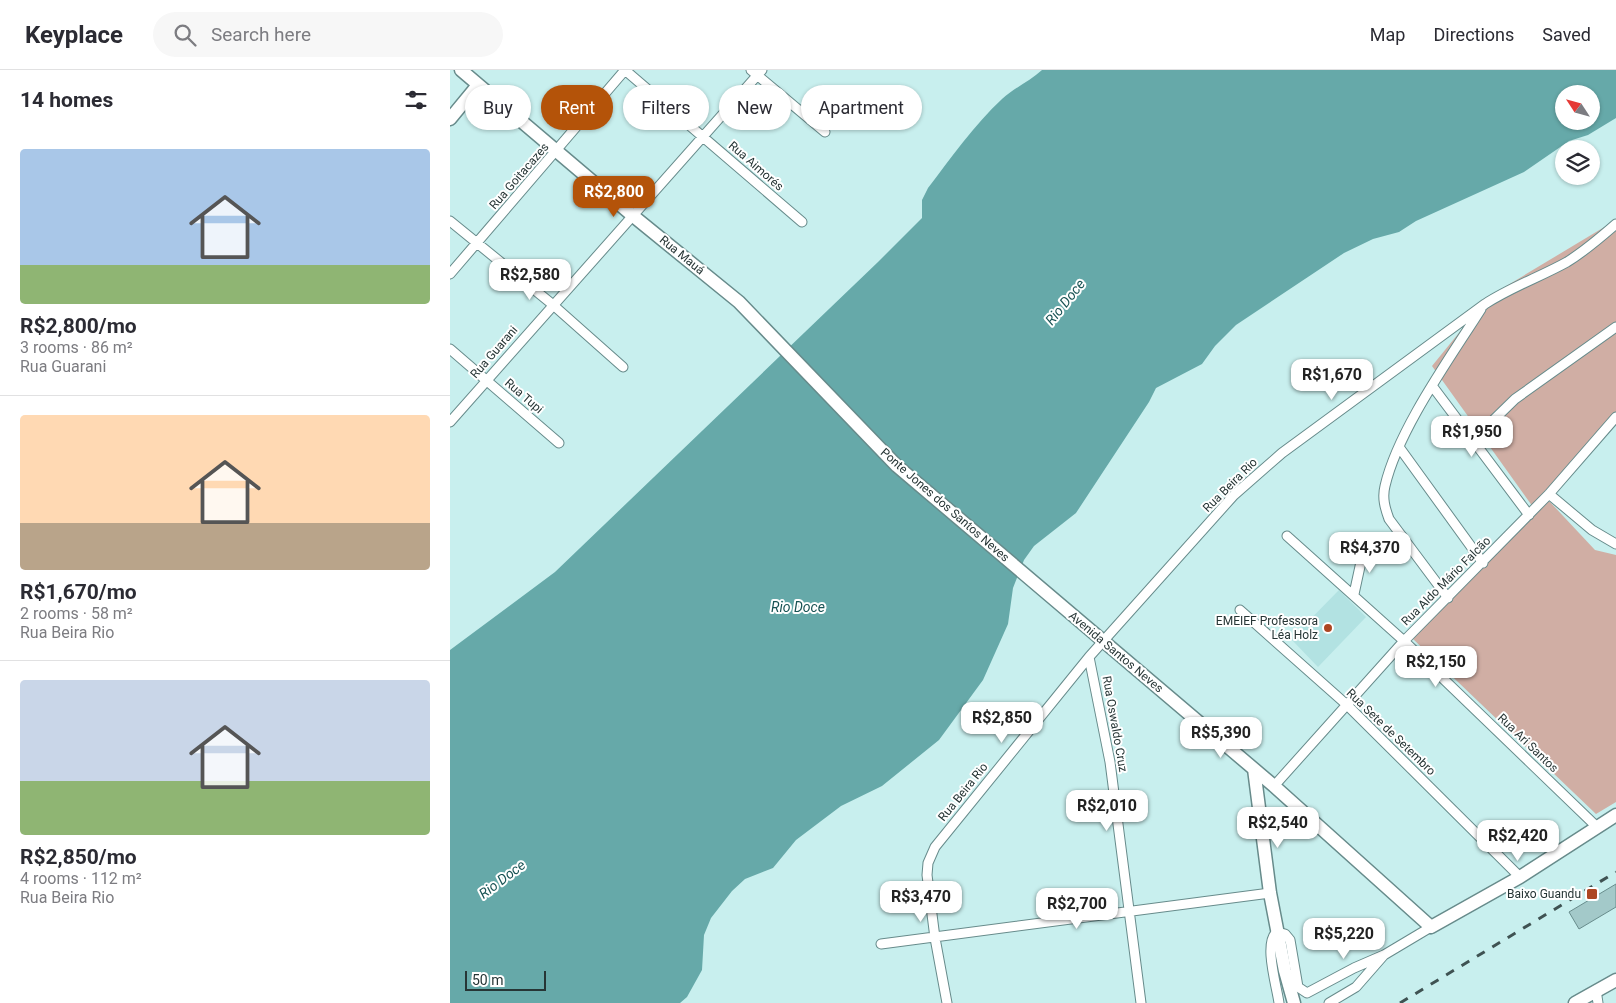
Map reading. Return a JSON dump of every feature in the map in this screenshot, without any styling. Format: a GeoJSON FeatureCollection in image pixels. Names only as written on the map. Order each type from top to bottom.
{"type":"FeatureCollection","features":[{"type":"Feature","properties":{"kind":"street","name":"Rua Mauá"},"geometry":{"type":"LineString","coordinates":[[461,70],[478,85]]}},
{"type":"Feature","properties":{"kind":"street","name":"Rua Aimorés"},"geometry":{"type":"LineString","coordinates":[[625,70],[802,222]]}},
{"type":"Feature","properties":{"kind":"street","name":"Rua Goitacazes"},"geometry":{"type":"LineString","coordinates":[[450,274],[625,70]]}},
{"type":"Feature","properties":{"kind":"street","name":"Rua Guarani"},"geometry":{"type":"LineString","coordinates":[[450,422],[552,304],[703,136],[757,72],[825,132]]}},
{"type":"Feature","properties":{"kind":"street"},"geometry":{"type":"LineString","coordinates":[[450,119],[465,101]]}},
{"type":"Feature","properties":{"kind":"street","name":"Rua Mauá"},"geometry":{"type":"LineString","coordinates":[[531,129],[739,302],[783,348]]}},
{"type":"Feature","properties":{"kind":"street"},"geometry":{"type":"LineString","coordinates":[[450,221],[552,304],[623,367]]}},
{"type":"Feature","properties":{"kind":"street","name":"Rua Beira Rio"},"geometry":{"type":"LineString","coordinates":[[935,938],[927,875],[928,863],[935,847],[1089,657],[1254,476],[1368,388],[1484,304],[1520,283],[1566,262],[1591,246],[1616,224]]}},
{"type":"Feature","properties":{"kind":"street"},"geometry":{"type":"LineString","coordinates":[[1448,598],[1389,519],[1384,507],[1385,486],[1399,448],[1433,387],[1484,304]]}},
{"type":"Feature","properties":{"kind":"street"},"geometry":{"type":"LineString","coordinates":[[1474,440],[1515,399],[1616,327]]}},
{"type":"Feature","properties":{"kind":"street","name":"Ponte Jones dos Santos Neves"},"geometry":{"type":"LineString","coordinates":[[783,348],[897,466],[1025,575]]}},
{"type":"Feature","properties":{"kind":"street","name":"Rua Tupi"},"geometry":{"type":"LineString","coordinates":[[450,349],[558,443]]}},
{"type":"Feature","properties":{"kind":"street"},"geometry":{"type":"LineString","coordinates":[[1433,387],[1529,515]]}},
{"type":"Feature","properties":{"kind":"street","name":"Rua Aldo Mário Falcão"},"geometry":{"type":"LineString","coordinates":[[1274,786],[1404,640],[1448,598],[1549,494],[1616,417]]}},
{"type":"Feature","properties":{"kind":"street"},"geometry":{"type":"LineString","coordinates":[[1399,448],[1483,562]]}},
{"type":"Feature","properties":{"kind":"street"},"geometry":{"type":"LineString","coordinates":[[1549,494],[1592,530],[1616,544]]}},
{"type":"Feature","properties":{"kind":"street","name":"Rua Ari Santos"},"geometry":{"type":"LineString","coordinates":[[1287,536],[1404,640],[1596,827]]}},
{"type":"Feature","properties":{"kind":"street"},"geometry":{"type":"LineString","coordinates":[[1354,594],[1364,548]]}},
{"type":"Feature","properties":{"kind":"street","name":"Avenida Santos Neves"},"geometry":{"type":"LineString","coordinates":[[1025,575],[1274,786],[1432,927]]}},
{"type":"Feature","properties":{"kind":"street","name":"Rua Sete de Setembro"},"geometry":{"type":"LineString","coordinates":[[1240,610],[1347,706],[1520,877]]}},
{"type":"Feature","properties":{"kind":"street","name":"Rua Oswaldo Cruz"},"geometry":{"type":"LineString","coordinates":[[1089,657],[1110,762],[1142,1003]]}},
{"type":"Feature","properties":{"kind":"street"},"geometry":{"type":"LineString","coordinates":[[1254,769],[1270,893],[1294,1003]]}},
{"type":"Feature","properties":{"kind":"street"},"geometry":{"type":"LineString","coordinates":[[1277,932],[1286,934],[1290,940],[1298,985],[1303,992],[1312,991],[1354,968],[1384,955],[1520,877],[1616,815]]}},
{"type":"Feature","properties":{"kind":"street"},"geometry":{"type":"LineString","coordinates":[[881,944],[1270,893]]}},
{"type":"Feature","properties":{"kind":"street"},"geometry":{"type":"LineString","coordinates":[[1277,932],[1271,938],[1270,948],[1279,1003]]}},
{"type":"Feature","properties":{"kind":"street"},"geometry":{"type":"LineString","coordinates":[[935,938],[947,1003]]}},
{"type":"Feature","properties":{"kind":"street"},"geometry":{"type":"LineString","coordinates":[[1329,1003],[1356,987],[1384,955]]}},
{"type":"Feature","properties":{"kind":"street"},"geometry":{"type":"LineString","coordinates":[[1575,1003],[1597,997],[1616,980]]}},
{"type":"Feature","properties":{"kind":"shaded area"},"geometry":{"type":"Polygon","coordinates":[[[1616,220],[1616,413],[1542,500],[1550,502],[1595,550],[1616,555],[1616,802],[1596,814],[1413,639],[1518,521],[1533,507],[1432,366],[1488,297],[1616,220]]]}},
{"type":"Feature","properties":{"kind":"shaded area","name":"EMEIEF Professora Léa Holz"},"geometry":{"type":"Polygon","coordinates":[[[1339,590],[1366,617],[1318,667],[1291,639],[1339,590]]]}},
{"type":"Feature","properties":{"kind":"water","name":"Rio Doce"},"geometry":{"type":"Polygon","coordinates":[[[1042,70],[1616,70],[1616,118],[1600,128],[1600,85],[1555,85],[1555,130],[1596,130],[1572,140],[1555,140],[1555,151],[1524,172],[1416,221],[1399,232],[1373,239],[1344,253],[1236,325],[1215,346],[1202,364],[1156,388],[1149,402],[1076,513],[1034,546],[1024,560],[1013,588],[1008,624],[983,680],[939,740],[882,786],[841,806],[796,840],[773,868],[745,879],[732,891],[711,918],[704,935],[702,970],[687,997],[680,1003],[450,1003],[450,650],[555,572],[878,262],[922,218],[922,200],[928,188],[972,131],[1012,91],[1042,70]]]}},
{"type":"Feature","properties":{"kind":"building"},"geometry":{"type":"Polygon","coordinates":[[[1616,884],[1616,907],[1579,929],[1569,912],[1616,884]]]}},
{"type":"Feature","properties":{"kind":"railway"},"geometry":{"type":"LineString","coordinates":[[1400,1003],[1616,872]]}},
{"type":"Feature","properties":{"kind":"place","name":"EMEIEF Professora Léa Holz"},"geometry":{"type":"Point","coordinates":[1328,628]}},
{"type":"Feature","properties":{"kind":"place","name":"Baixo Guandu"},"geometry":{"type":"Point","coordinates":[1592,894]}}]}
